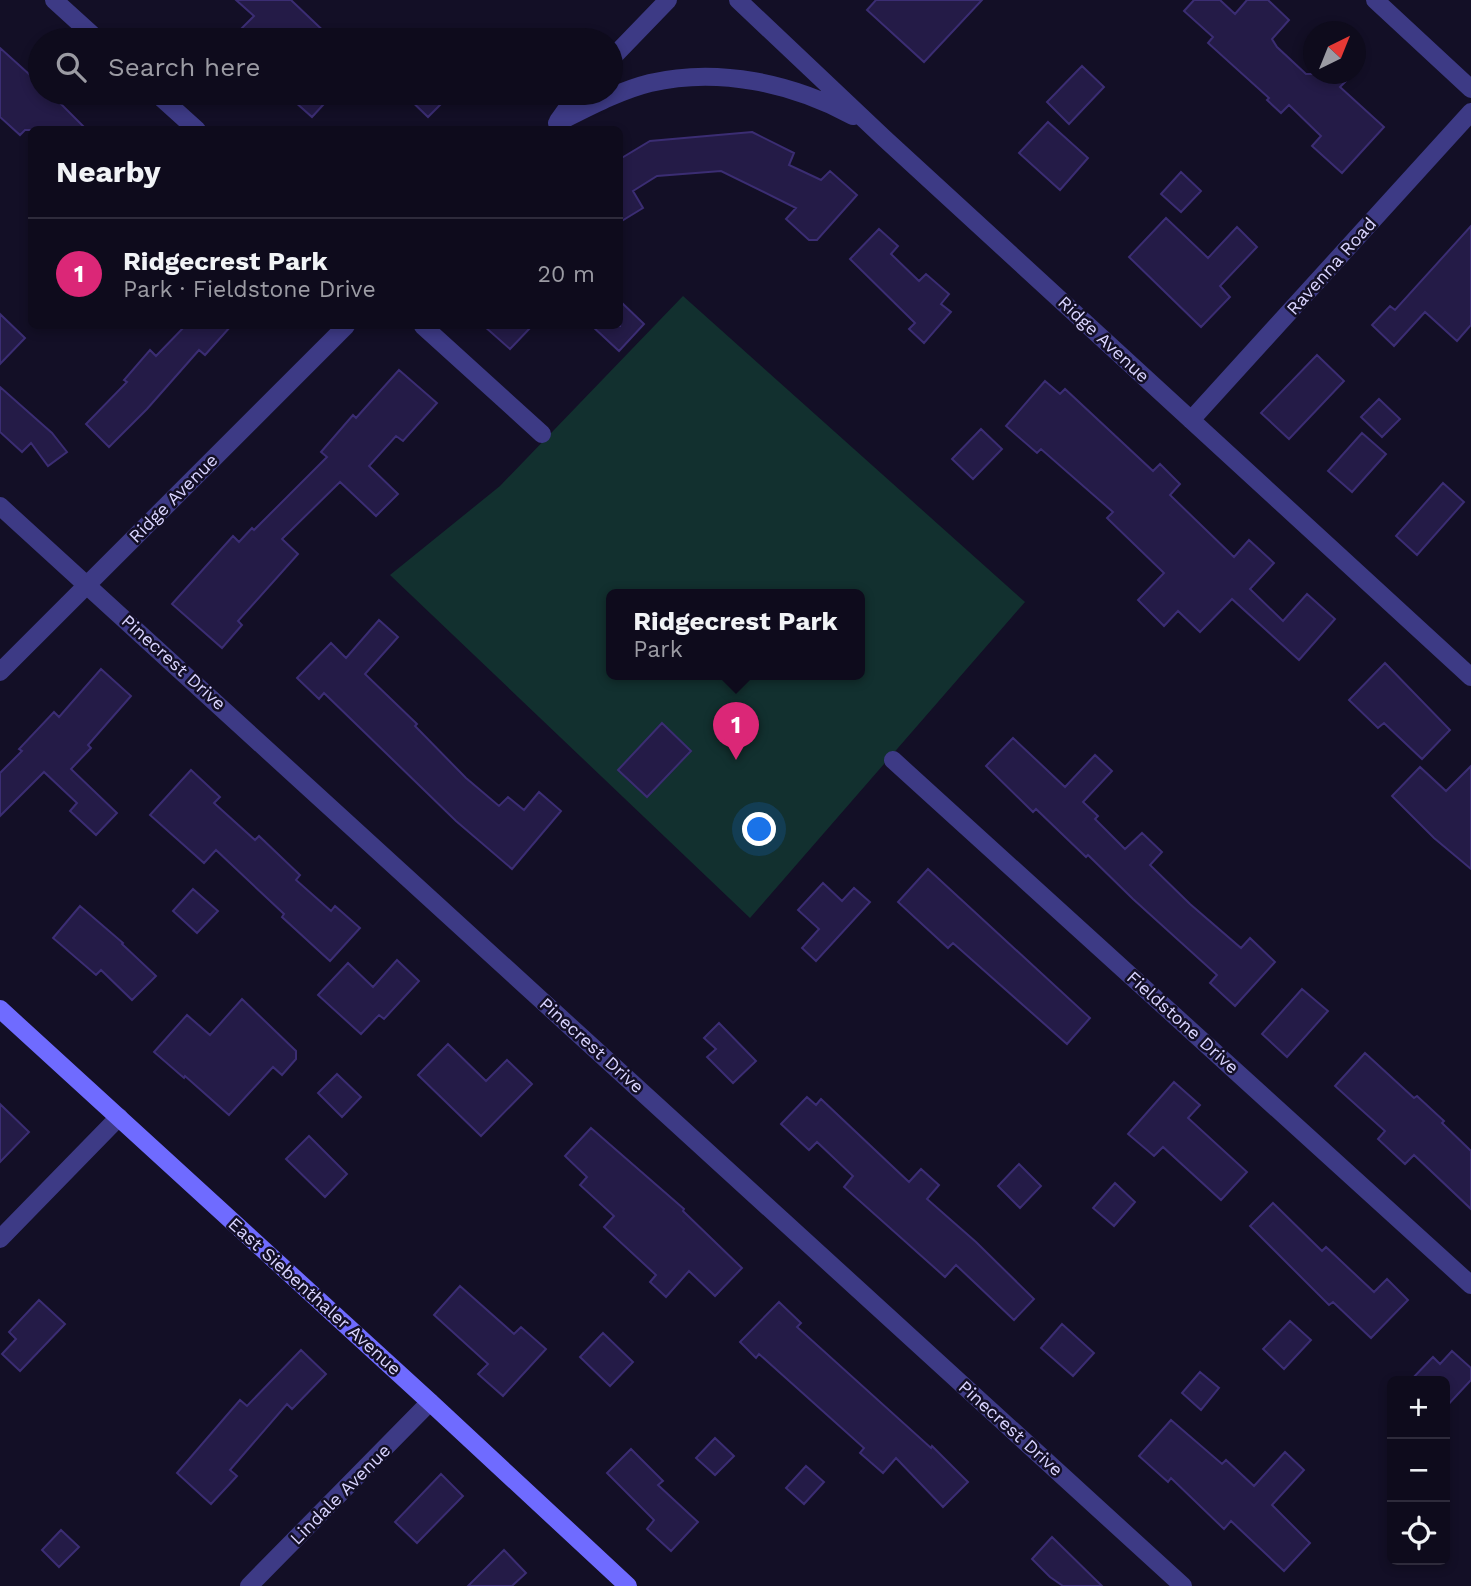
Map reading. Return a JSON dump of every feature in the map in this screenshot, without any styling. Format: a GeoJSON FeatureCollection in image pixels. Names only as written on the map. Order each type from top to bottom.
{"type":"FeatureCollection","features":[{"type":"Feature","properties":{"kind":"main road","name":"East Siebenthaler Avenue"},"geometry":{"type":"LineString","coordinates":[[0,1009],[628,1586]]}},
{"type":"Feature","properties":{"kind":"street"},"geometry":{"type":"LineString","coordinates":[[54,0],[85,28]]}},
{"type":"Feature","properties":{"kind":"street"},"geometry":{"type":"LineString","coordinates":[[623,47],[668,0]]}},
{"type":"Feature","properties":{"kind":"street","name":"Ridge Avenue"},"geometry":{"type":"LineString","coordinates":[[738,0],[884,138],[1471,677]]}},
{"type":"Feature","properties":{"kind":"street"},"geometry":{"type":"LineString","coordinates":[[1375,0],[1471,89]]}},
{"type":"Feature","properties":{"kind":"street"},"geometry":{"type":"LineString","coordinates":[[623,92],[650,83],[689,77],[730,77],[771,84],[812,97],[861,120],[884,138]]}},
{"type":"Feature","properties":{"kind":"street"},"geometry":{"type":"LineString","coordinates":[[169,105],[193,126]]}},
{"type":"Feature","properties":{"kind":"street"},"geometry":{"type":"LineString","coordinates":[[552,126],[569,105]]}},
{"type":"Feature","properties":{"kind":"street"},"geometry":{"type":"LineString","coordinates":[[552,126],[594,105]]}},
{"type":"Feature","properties":{"kind":"street","name":"Ravenna Road"},"geometry":{"type":"LineString","coordinates":[[1191,420],[1471,112]]}},
{"type":"Feature","properties":{"kind":"street","name":"Ridge Avenue"},"geometry":{"type":"LineString","coordinates":[[0,672],[343,329]]}},
{"type":"Feature","properties":{"kind":"street"},"geometry":{"type":"LineString","coordinates":[[426,329],[542,434]]}},
{"type":"Feature","properties":{"kind":"street","name":"Pinecrest Drive"},"geometry":{"type":"LineString","coordinates":[[0,506],[88,583],[1183,1586]]}},
{"type":"Feature","properties":{"kind":"street","name":"Fieldstone Drive"},"geometry":{"type":"LineString","coordinates":[[893,760],[1471,1285]]}},
{"type":"Feature","properties":{"kind":"street"},"geometry":{"type":"LineString","coordinates":[[0,1239],[119,1117]]}},
{"type":"Feature","properties":{"kind":"street","name":"Lindale Avenue"},"geometry":{"type":"LineString","coordinates":[[249,1586],[430,1402]]}},
{"type":"Feature","properties":{"kind":"green space"},"geometry":{"type":"Polygon","coordinates":[[[683,296],[1025,602],[750,918],[390,575],[500,486],[683,296]]]}},
{"type":"Feature","properties":{"kind":"building"},"geometry":{"type":"Polygon","coordinates":[[[236,0],[291,0],[320,28],[242,28],[254,16],[236,0]]]}},
{"type":"Feature","properties":{"kind":"building"},"geometry":{"type":"Polygon","coordinates":[[[876,0],[982,0],[924,62],[867,10],[876,0]]]}},
{"type":"Feature","properties":{"kind":"building"},"geometry":{"type":"Polygon","coordinates":[[[1194,0],[1220,0],[1235,14],[1247,0],[1268,0],[1289,20],[1272,39],[1303,71],[1303,84],[1343,84],[1340,87],[1384,127],[1342,173],[1312,146],[1321,136],[1289,105],[1281,113],[1267,100],[1269,98],[1208,43],[1213,37],[1184,11],[1194,0]]]}},
{"type":"Feature","properties":{"kind":"building"},"geometry":{"type":"Polygon","coordinates":[[[0,48],[28,73],[28,105],[62,105],[83,126],[28,126],[28,130],[20,135],[0,117],[0,48]]]}},
{"type":"Feature","properties":{"kind":"building"},"geometry":{"type":"Polygon","coordinates":[[[1082,66],[1104,87],[1069,124],[1047,102],[1082,66]]]}},
{"type":"Feature","properties":{"kind":"building"},"geometry":{"type":"Polygon","coordinates":[[[298,105],[323,105],[312,117],[298,105]]]}},
{"type":"Feature","properties":{"kind":"building"},"geometry":{"type":"Polygon","coordinates":[[[416,105],[440,105],[428,117],[416,105]]]}},
{"type":"Feature","properties":{"kind":"building"},"geometry":{"type":"Polygon","coordinates":[[[1048,122],[1088,158],[1060,190],[1019,153],[1048,122]]]}},
{"type":"Feature","properties":{"kind":"building"},"geometry":{"type":"Polygon","coordinates":[[[752,132],[794,153],[789,165],[821,180],[830,171],[857,195],[817,240],[809,240],[786,219],[796,208],[721,171],[657,176],[633,191],[643,208],[623,220],[623,157],[650,141],[752,132]]]}},
{"type":"Feature","properties":{"kind":"building"},"geometry":{"type":"Polygon","coordinates":[[[1181,172],[1201,191],[1181,212],[1161,194],[1181,172]]]}},
{"type":"Feature","properties":{"kind":"building"},"geometry":{"type":"Polygon","coordinates":[[[1166,218],[1208,258],[1237,227],[1257,247],[1220,286],[1230,297],[1201,327],[1129,257],[1166,218]]]}},
{"type":"Feature","properties":{"kind":"building"},"geometry":{"type":"Polygon","coordinates":[[[1471,226],[1471,325],[1457,341],[1425,312],[1394,346],[1372,325],[1390,306],[1395,310],[1471,226]]]}},
{"type":"Feature","properties":{"kind":"building"},"geometry":{"type":"Polygon","coordinates":[[[879,229],[898,246],[891,254],[919,281],[926,274],[949,294],[941,304],[951,312],[924,343],[909,329],[915,323],[850,259],[879,229]]]}},
{"type":"Feature","properties":{"kind":"building"},"geometry":{"type":"Polygon","coordinates":[[[623,304],[644,324],[619,351],[595,329],[623,329],[623,304]]]}},
{"type":"Feature","properties":{"kind":"building"},"geometry":{"type":"Polygon","coordinates":[[[0,314],[25,338],[0,364],[0,314]]]}},
{"type":"Feature","properties":{"kind":"building"},"geometry":{"type":"Polygon","coordinates":[[[182,329],[228,329],[205,355],[199,350],[109,447],[86,424],[127,382],[124,380],[150,350],[156,356],[182,329]]]}},
{"type":"Feature","properties":{"kind":"building"},"geometry":{"type":"Polygon","coordinates":[[[487,329],[529,329],[510,349],[487,329]]]}},
{"type":"Feature","properties":{"kind":"building"},"geometry":{"type":"Polygon","coordinates":[[[1317,355],[1344,381],[1289,439],[1261,413],[1317,355]]]}},
{"type":"Feature","properties":{"kind":"building"},"geometry":{"type":"Polygon","coordinates":[[[399,370],[437,403],[403,441],[396,436],[369,466],[398,494],[376,516],[340,482],[282,539],[298,554],[238,621],[242,625],[222,648],[172,604],[233,536],[239,542],[252,528],[254,530],[327,457],[321,452],[353,415],[356,418],[399,370]]]}},
{"type":"Feature","properties":{"kind":"building"},"geometry":{"type":"Polygon","coordinates":[[[1045,381],[1060,394],[1065,389],[1153,471],[1160,464],[1180,484],[1170,495],[1234,557],[1249,540],[1274,563],[1250,589],[1283,621],[1307,594],[1335,619],[1299,660],[1232,599],[1200,632],[1178,611],[1164,626],[1138,600],[1164,573],[1107,518],[1113,512],[1041,449],[1037,453],[1006,426],[1045,381]]]}},
{"type":"Feature","properties":{"kind":"building"},"geometry":{"type":"Polygon","coordinates":[[[0,387],[52,433],[67,452],[48,466],[31,443],[22,452],[0,432],[0,387]]]}},
{"type":"Feature","properties":{"kind":"building"},"geometry":{"type":"Polygon","coordinates":[[[1379,399],[1400,419],[1382,437],[1361,417],[1379,399]]]}},
{"type":"Feature","properties":{"kind":"building"},"geometry":{"type":"Polygon","coordinates":[[[981,429],[1002,449],[973,479],[952,459],[981,429]]]}},
{"type":"Feature","properties":{"kind":"building"},"geometry":{"type":"Polygon","coordinates":[[[1362,433],[1386,454],[1352,492],[1328,471],[1362,433]]]}},
{"type":"Feature","properties":{"kind":"building"},"geometry":{"type":"Polygon","coordinates":[[[1443,483],[1464,502],[1417,555],[1396,536],[1443,483]]]}},
{"type":"Feature","properties":{"kind":"building"},"geometry":{"type":"Polygon","coordinates":[[[379,620],[398,637],[365,674],[417,724],[415,726],[466,778],[499,806],[508,797],[524,810],[539,792],[561,811],[512,869],[456,821],[324,693],[319,699],[297,678],[331,643],[346,658],[379,620]]]}},
{"type":"Feature","properties":{"kind":"building"},"geometry":{"type":"Polygon","coordinates":[[[1385,663],[1450,730],[1422,759],[1384,723],[1378,728],[1349,700],[1385,663]]]}},
{"type":"Feature","properties":{"kind":"building"},"geometry":{"type":"Polygon","coordinates":[[[101,669],[131,696],[88,745],[91,748],[71,769],[117,813],[96,835],[70,811],[77,803],[44,772],[0,816],[0,773],[54,712],[59,717],[101,669]]]}},
{"type":"Feature","properties":{"kind":"building"},"geometry":{"type":"Polygon","coordinates":[[[662,723],[691,751],[647,797],[618,770],[662,723]]]}},
{"type":"Feature","properties":{"kind":"building"},"geometry":{"type":"Polygon","coordinates":[[[1013,738],[1065,787],[1095,755],[1112,771],[1083,802],[1098,816],[1095,819],[1125,849],[1142,833],[1162,852],[1150,865],[1190,904],[1241,948],[1250,938],[1275,962],[1235,1006],[1210,983],[1217,975],[1088,855],[1086,857],[1036,809],[1033,812],[986,766],[1013,738]]]}},
{"type":"Feature","properties":{"kind":"building"},"geometry":{"type":"Polygon","coordinates":[[[1471,766],[1471,869],[1434,838],[1392,796],[1420,767],[1446,791],[1471,766]]]}},
{"type":"Feature","properties":{"kind":"building"},"geometry":{"type":"Polygon","coordinates":[[[191,770],[220,797],[214,803],[255,840],[259,836],[300,875],[296,880],[331,911],[335,906],[360,928],[330,961],[216,850],[204,863],[150,815],[191,770]]]}},
{"type":"Feature","properties":{"kind":"building"},"geometry":{"type":"Polygon","coordinates":[[[928,869],[1090,1018],[1067,1044],[953,943],[948,948],[898,902],[928,869]]]}},
{"type":"Feature","properties":{"kind":"building"},"geometry":{"type":"Polygon","coordinates":[[[823,883],[842,901],[854,888],[870,902],[816,961],[802,948],[819,929],[798,910],[823,883]]]}},
{"type":"Feature","properties":{"kind":"building"},"geometry":{"type":"Polygon","coordinates":[[[193,889],[218,911],[197,933],[173,911],[193,889]]]}},
{"type":"Feature","properties":{"kind":"building"},"geometry":{"type":"Polygon","coordinates":[[[80,906],[156,976],[132,1000],[101,970],[96,975],[53,938],[80,906]]]}},
{"type":"Feature","properties":{"kind":"building"},"geometry":{"type":"Polygon","coordinates":[[[397,960],[419,981],[384,1019],[379,1015],[361,1034],[318,995],[348,963],[373,987],[397,960]]]}},
{"type":"Feature","properties":{"kind":"building"},"geometry":{"type":"Polygon","coordinates":[[[1302,989],[1328,1011],[1287,1057],[1262,1034],[1302,989]]]}},
{"type":"Feature","properties":{"kind":"building"},"geometry":{"type":"Polygon","coordinates":[[[242,999],[296,1051],[296,1059],[282,1075],[273,1067],[229,1115],[154,1052],[187,1015],[210,1035],[242,999]]]}},
{"type":"Feature","properties":{"kind":"building"},"geometry":{"type":"Polygon","coordinates":[[[719,1023],[756,1061],[733,1083],[707,1057],[716,1049],[704,1038],[719,1023]]]}},
{"type":"Feature","properties":{"kind":"building"},"geometry":{"type":"Polygon","coordinates":[[[448,1044],[486,1081],[507,1060],[532,1084],[481,1136],[418,1075],[448,1044]]]}},
{"type":"Feature","properties":{"kind":"building"},"geometry":{"type":"Polygon","coordinates":[[[1365,1053],[1414,1098],[1417,1096],[1471,1151],[1471,1209],[1414,1155],[1405,1164],[1378,1139],[1385,1131],[1335,1086],[1365,1053]]]}},
{"type":"Feature","properties":{"kind":"building"},"geometry":{"type":"Polygon","coordinates":[[[337,1074],[361,1097],[342,1117],[318,1093],[337,1074]]]}},
{"type":"Feature","properties":{"kind":"building"},"geometry":{"type":"Polygon","coordinates":[[[1174,1082],[1200,1105],[1188,1118],[1247,1172],[1221,1200],[1163,1147],[1154,1156],[1128,1134],[1174,1082]]]}},
{"type":"Feature","properties":{"kind":"building"},"geometry":{"type":"Polygon","coordinates":[[[807,1097],[816,1105],[821,1099],[909,1182],[921,1169],[939,1185],[927,1199],[1034,1299],[1014,1320],[956,1265],[945,1277],[844,1187],[853,1176],[817,1142],[809,1150],[781,1124],[807,1097]]]}},
{"type":"Feature","properties":{"kind":"building"},"geometry":{"type":"Polygon","coordinates":[[[0,1104],[29,1132],[0,1162],[0,1104]]]}},
{"type":"Feature","properties":{"kind":"building"},"geometry":{"type":"Polygon","coordinates":[[[591,1128],[684,1209],[683,1211],[742,1268],[715,1296],[689,1271],[666,1297],[650,1282],[656,1275],[604,1227],[614,1216],[580,1185],[587,1177],[565,1156],[591,1128]]]}},
{"type":"Feature","properties":{"kind":"building"},"geometry":{"type":"Polygon","coordinates":[[[309,1136],[347,1174],[325,1197],[286,1159],[309,1136]]]}},
{"type":"Feature","properties":{"kind":"building"},"geometry":{"type":"Polygon","coordinates":[[[1019,1164],[1041,1186],[1020,1208],[998,1186],[1019,1164]]]}},
{"type":"Feature","properties":{"kind":"building"},"geometry":{"type":"Polygon","coordinates":[[[1115,1183],[1135,1202],[1114,1226],[1093,1208],[1115,1183]]]}},
{"type":"Feature","properties":{"kind":"building"},"geometry":{"type":"Polygon","coordinates":[[[1273,1203],[1322,1251],[1326,1247],[1374,1292],[1387,1279],[1408,1300],[1371,1338],[1333,1302],[1329,1305],[1250,1226],[1273,1203]]]}},
{"type":"Feature","properties":{"kind":"building"},"geometry":{"type":"Polygon","coordinates":[[[460,1286],[514,1334],[521,1327],[546,1349],[503,1396],[478,1374],[488,1364],[434,1315],[460,1286]]]}},
{"type":"Feature","properties":{"kind":"building"},"geometry":{"type":"Polygon","coordinates":[[[39,1300],[65,1324],[20,1371],[2,1354],[16,1339],[9,1332],[39,1300]]]}},
{"type":"Feature","properties":{"kind":"building"},"geometry":{"type":"Polygon","coordinates":[[[779,1302],[801,1323],[797,1327],[931,1448],[932,1446],[968,1482],[943,1507],[896,1458],[883,1473],[860,1453],[864,1448],[759,1354],[756,1358],[740,1342],[779,1302]]]}},
{"type":"Feature","properties":{"kind":"building"},"geometry":{"type":"Polygon","coordinates":[[[1290,1321],[1311,1340],[1284,1369],[1263,1349],[1290,1321]]]}},
{"type":"Feature","properties":{"kind":"building"},"geometry":{"type":"Polygon","coordinates":[[[1062,1324],[1094,1353],[1073,1376],[1041,1348],[1062,1324]]]}},
{"type":"Feature","properties":{"kind":"building"},"geometry":{"type":"Polygon","coordinates":[[[603,1333],[633,1362],[610,1386],[580,1357],[603,1333]]]}},
{"type":"Feature","properties":{"kind":"building"},"geometry":{"type":"Polygon","coordinates":[[[301,1350],[326,1374],[292,1409],[287,1404],[230,1470],[237,1476],[211,1504],[177,1473],[240,1400],[247,1406],[301,1350]]]}},
{"type":"Feature","properties":{"kind":"building"},"geometry":{"type":"Polygon","coordinates":[[[1452,1351],[1471,1368],[1471,1380],[1450,1403],[1450,1376],[1415,1376],[1433,1357],[1440,1364],[1452,1351]]]}},
{"type":"Feature","properties":{"kind":"building"},"geometry":{"type":"Polygon","coordinates":[[[1200,1372],[1219,1388],[1201,1410],[1182,1393],[1200,1372]]]}},
{"type":"Feature","properties":{"kind":"building"},"geometry":{"type":"Polygon","coordinates":[[[1171,1420],[1222,1464],[1226,1460],[1254,1486],[1285,1452],[1304,1470],[1272,1505],[1310,1543],[1284,1571],[1231,1521],[1224,1529],[1171,1478],[1168,1482],[1139,1456],[1171,1420]]]}},
{"type":"Feature","properties":{"kind":"building"},"geometry":{"type":"Polygon","coordinates":[[[715,1438],[734,1456],[715,1475],[696,1458],[715,1438]]]}},
{"type":"Feature","properties":{"kind":"building"},"geometry":{"type":"Polygon","coordinates":[[[631,1449],[663,1481],[658,1485],[698,1522],[671,1551],[647,1529],[654,1520],[607,1473],[631,1449]]]}},
{"type":"Feature","properties":{"kind":"building"},"geometry":{"type":"Polygon","coordinates":[[[806,1466],[824,1482],[804,1504],[786,1488],[806,1466]]]}},
{"type":"Feature","properties":{"kind":"building"},"geometry":{"type":"Polygon","coordinates":[[[441,1474],[463,1496],[417,1543],[395,1522],[441,1474]]]}},
{"type":"Feature","properties":{"kind":"building"},"geometry":{"type":"Polygon","coordinates":[[[61,1530],[79,1547],[59,1567],[42,1550],[61,1530]]]}},
{"type":"Feature","properties":{"kind":"building"},"geometry":{"type":"Polygon","coordinates":[[[1052,1537],[1102,1586],[1063,1586],[1050,1577],[1032,1559],[1052,1537]]]}},
{"type":"Feature","properties":{"kind":"building"},"geometry":{"type":"Polygon","coordinates":[[[504,1550],[526,1573],[512,1586],[468,1586],[504,1550]]]}},
{"type":"Feature","properties":{"kind":"place","name":"Ridgecrest Park"},"geometry":{"type":"Point","coordinates":[736,760]}}]}
